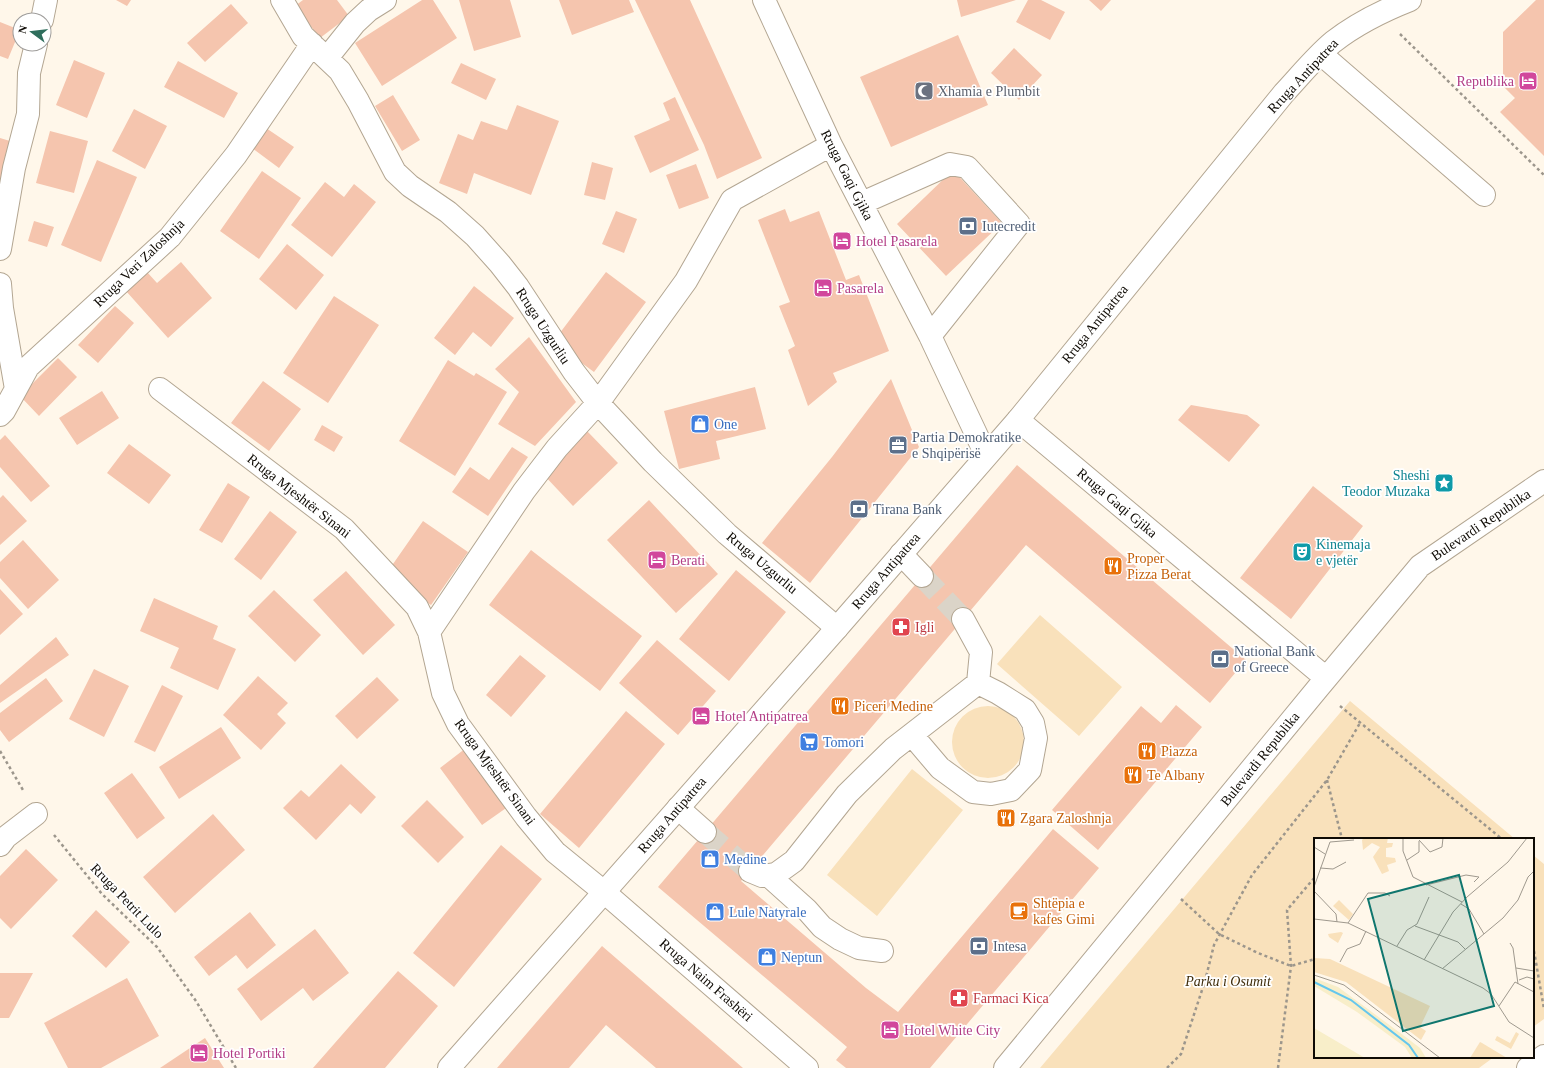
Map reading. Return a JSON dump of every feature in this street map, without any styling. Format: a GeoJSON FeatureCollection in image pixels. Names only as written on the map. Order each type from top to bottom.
{"type":"FeatureCollection","features":[{"type":"Feature","properties":{"kind":"street"},"geometry":{"type":"LineString","coordinates":[[44,12],[46,0]]}},
{"type":"Feature","properties":{"kind":"street","name":"Rruga Uzgurliu"},"geometry":{"type":"LineString","coordinates":[[282,0],[303,36],[340,71],[358,101],[394,172],[410,186],[448,212],[475,236],[500,264],[518,287],[574,372],[598,403],[654,462],[727,534],[837,628]]}},
{"type":"Feature","properties":{"kind":"street","name":"Rruga Veri Zaloshnja"},"geometry":{"type":"LineString","coordinates":[[0,415],[4,411],[28,367],[170,237],[320,51],[369,10],[385,0]]}},
{"type":"Feature","properties":{"kind":"street","name":"Rruga Gaqi Gjika"},"geometry":{"type":"LineString","coordinates":[[764,0],[831,145],[930,336],[986,455]]}},
{"type":"Feature","properties":{"kind":"street","name":"Rruga Antipatrea"},"geometry":{"type":"LineString","coordinates":[[449,1068],[837,628],[1018,420],[1284,93],[1321,54],[1338,39],[1378,13],[1410,0]]}},
{"type":"Feature","properties":{"kind":"street"},"geometry":{"type":"LineString","coordinates":[[0,249],[14,168],[28,114],[29,73],[34,52]]}},
{"type":"Feature","properties":{"kind":"street"},"geometry":{"type":"LineString","coordinates":[[1321,54],[1484,195]]}},
{"type":"Feature","properties":{"kind":"street"},"geometry":{"type":"LineString","coordinates":[[429,632],[543,466],[557,448],[598,403],[686,281],[732,200],[831,145]]}},
{"type":"Feature","properties":{"kind":"street"},"geometry":{"type":"LineString","coordinates":[[862,203],[950,164],[959,165],[967,167],[1019,224],[930,336]]}},
{"type":"Feature","properties":{"kind":"street"},"geometry":{"type":"LineString","coordinates":[[0,284],[2,308],[16,389]]}},
{"type":"Feature","properties":{"kind":"street","name":"Rruga Mjeshtër Sinani"},"geometry":{"type":"LineString","coordinates":[[160,389],[344,529],[416,607],[429,632],[443,693],[458,724],[526,817],[555,852],[604,892]]}},
{"type":"Feature","properties":{"kind":"street","name":"Rruga Gaqi Gjika"},"geometry":{"type":"LineString","coordinates":[[1018,420],[1322,683]]}},
{"type":"Feature","properties":{"kind":"street","name":"Bulevardi Republika"},"geometry":{"type":"LineString","coordinates":[[1005,1068],[1420,566],[1544,481]]}},
{"type":"Feature","properties":{"kind":"street"},"geometry":{"type":"LineString","coordinates":[[901,554],[922,576]]}},
{"type":"Feature","properties":{"kind":"street"},"geometry":{"type":"LineString","coordinates":[[882,951],[859,948],[840,939],[822,927],[807,910],[759,873],[776,874],[794,861],[847,794],[893,749],[978,683],[981,652],[963,619]]}},
{"type":"Feature","properties":{"kind":"street"},"geometry":{"type":"LineString","coordinates":[[912,734],[940,768],[973,792],[990,794],[1011,790],[1030,770],[1036,738],[1033,722],[1025,710],[998,693],[978,683]]}},
{"type":"Feature","properties":{"kind":"street"},"geometry":{"type":"LineString","coordinates":[[678,808],[705,832]]}},
{"type":"Feature","properties":{"kind":"street"},"geometry":{"type":"LineString","coordinates":[[0,846],[6,837],[36,814]]}},
{"type":"Feature","properties":{"kind":"street","name":"Rruga Naim Frashëri"},"geometry":{"type":"LineString","coordinates":[[604,892],[807,1068]]}},
{"type":"Feature","properties":{"kind":"street"},"geometry":{"type":"LineString","coordinates":[[1528,1068],[1544,1056]]}},
{"type":"Feature","properties":{"kind":"path"},"geometry":{"type":"LineString","coordinates":[[1378,13],[1544,175]]}},
{"type":"Feature","properties":{"kind":"path"},"geometry":{"type":"LineString","coordinates":[[1322,683],[1360,723],[1501,838]]}},
{"type":"Feature","properties":{"kind":"path"},"geometry":{"type":"LineString","coordinates":[[1167,1068],[1181,1054],[1205,981],[1214,945],[1252,874],[1327,780],[1360,723]]}},
{"type":"Feature","properties":{"kind":"path","name":"Rruga Petrit Lulo"},"geometry":{"type":"LineString","coordinates":[[0,751],[36,814],[102,894],[157,947],[196,1001],[236,1068]]}},
{"type":"Feature","properties":{"kind":"path"},"geometry":{"type":"LineString","coordinates":[[1327,780],[1342,838]]}},
{"type":"Feature","properties":{"kind":"path"},"geometry":{"type":"LineString","coordinates":[[1278,1068],[1291,966],[1287,910],[1314,878]]}},
{"type":"Feature","properties":{"kind":"path"},"geometry":{"type":"LineString","coordinates":[[1160,879],[1219,934],[1258,953],[1291,966],[1314,959]]}},
{"type":"Feature","properties":{"kind":"path"},"geometry":{"type":"LineString","coordinates":[[1534,951],[1544,1009]]}},
{"type":"Feature","properties":{"kind":"green space"},"geometry":{"type":"Polygon","coordinates":[[[1040,615],[1122,687],[1079,736],[997,664],[1040,615]]]}},
{"type":"Feature","properties":{"kind":"green space","name":"Parku i Osumit"},"geometry":{"type":"Polygon","coordinates":[[[1350,701],[1514,838],[1314,838],[1314,1058],[1493,1058],[1479,1068],[1040,1068],[1350,701]]]}},
{"type":"Feature","properties":{"kind":"green space"},"geometry":{"type":"Polygon","coordinates":[[[981,706],[995,706],[1002,708],[1014,716],[1022,728],[1024,742],[1022,756],[1014,768],[1002,776],[995,778],[981,778],[974,776],[962,768],[954,756],[952,749],[952,735],[954,728],[962,716],[974,708],[981,706]]]}},
{"type":"Feature","properties":{"kind":"green space"},"geometry":{"type":"Polygon","coordinates":[[[912,769],[963,810],[877,916],[827,875],[912,769]]]}},
{"type":"Feature","properties":{"kind":"green space"},"geometry":{"type":"Polygon","coordinates":[[[1534,856],[1544,864],[1544,1019],[1534,1026],[1534,856]]]}},
{"type":"Feature","properties":{"kind":"building"},"geometry":{"type":"Polygon","coordinates":[[[116,0],[131,0],[127,6],[116,0]]]}},
{"type":"Feature","properties":{"kind":"building"},"geometry":{"type":"Polygon","coordinates":[[[303,0],[337,0],[349,16],[320,38],[295,6],[303,0]]]}},
{"type":"Feature","properties":{"kind":"building"},"geometry":{"type":"Polygon","coordinates":[[[422,0],[433,0],[457,38],[382,86],[355,43],[422,0]]]}},
{"type":"Feature","properties":{"kind":"building"},"geometry":{"type":"Polygon","coordinates":[[[459,0],[510,0],[521,37],[474,51],[459,0]]]}},
{"type":"Feature","properties":{"kind":"building"},"geometry":{"type":"Polygon","coordinates":[[[559,0],[629,0],[634,12],[572,35],[559,0]]]}},
{"type":"Feature","properties":{"kind":"building"},"geometry":{"type":"Polygon","coordinates":[[[635,0],[690,0],[762,158],[717,179],[704,145],[635,0]]]}},
{"type":"Feature","properties":{"kind":"building"},"geometry":{"type":"Polygon","coordinates":[[[957,0],[1016,0],[961,17],[957,0]]]}},
{"type":"Feature","properties":{"kind":"building"},"geometry":{"type":"Polygon","coordinates":[[[1028,0],[1041,0],[1065,12],[1050,40],[1016,22],[1028,0]]]}},
{"type":"Feature","properties":{"kind":"building"},"geometry":{"type":"Polygon","coordinates":[[[1089,0],[1111,0],[1101,11],[1089,0]]]}},
{"type":"Feature","properties":{"kind":"building"},"geometry":{"type":"Polygon","coordinates":[[[1536,0],[1544,0],[1544,156],[1500,112],[1515,98],[1503,86],[1503,32],[1536,0]]]}},
{"type":"Feature","properties":{"kind":"building"},"geometry":{"type":"Polygon","coordinates":[[[231,4],[248,23],[205,62],[187,43],[231,4]]]}},
{"type":"Feature","properties":{"kind":"building"},"geometry":{"type":"Polygon","coordinates":[[[0,22],[12,27],[12,49],[8,59],[0,56],[0,22]]]}},
{"type":"Feature","properties":{"kind":"building","name":"Xhamia e Plumbit"},"geometry":{"type":"Polygon","coordinates":[[[958,35],[988,105],[891,147],[860,77],[958,35]]]}},
{"type":"Feature","properties":{"kind":"building"},"geometry":{"type":"Polygon","coordinates":[[[1014,48],[1042,75],[1019,100],[991,73],[1014,48]]]}},
{"type":"Feature","properties":{"kind":"building"},"geometry":{"type":"Polygon","coordinates":[[[74,60],[105,73],[87,118],[56,105],[74,60]]]}},
{"type":"Feature","properties":{"kind":"building"},"geometry":{"type":"Polygon","coordinates":[[[178,61],[238,93],[224,118],[164,87],[178,61]]]}},
{"type":"Feature","properties":{"kind":"building"},"geometry":{"type":"Polygon","coordinates":[[[461,63],[496,79],[486,100],[451,83],[461,63]]]}},
{"type":"Feature","properties":{"kind":"building"},"geometry":{"type":"Polygon","coordinates":[[[393,95],[420,140],[402,151],[375,106],[393,95]]]}},
{"type":"Feature","properties":{"kind":"building"},"geometry":{"type":"Polygon","coordinates":[[[675,97],[699,150],[650,173],[634,136],[670,120],[663,103],[675,97]]]}},
{"type":"Feature","properties":{"kind":"building"},"geometry":{"type":"Polygon","coordinates":[[[517,105],[559,121],[531,195],[474,173],[467,194],[439,183],[458,134],[473,140],[481,121],[507,130],[517,105]]]}},
{"type":"Feature","properties":{"kind":"building"},"geometry":{"type":"Polygon","coordinates":[[[134,109],[167,126],[145,169],[112,151],[134,109]]]}},
{"type":"Feature","properties":{"kind":"building"},"geometry":{"type":"Polygon","coordinates":[[[266,128],[294,147],[279,168],[252,148],[266,128]]]}},
{"type":"Feature","properties":{"kind":"building"},"geometry":{"type":"Polygon","coordinates":[[[50,131],[88,141],[74,193],[36,183],[50,131]]]}},
{"type":"Feature","properties":{"kind":"building"},"geometry":{"type":"Polygon","coordinates":[[[0,138],[10,141],[1,178],[0,178],[0,138]]]}},
{"type":"Feature","properties":{"kind":"building"},"geometry":{"type":"Polygon","coordinates":[[[97,160],[137,177],[101,262],[61,245],[97,160]]]}},
{"type":"Feature","properties":{"kind":"building"},"geometry":{"type":"Polygon","coordinates":[[[592,162],[613,168],[605,200],[584,195],[592,162]]]}},
{"type":"Feature","properties":{"kind":"building"},"geometry":{"type":"Polygon","coordinates":[[[696,164],[709,198],[679,209],[666,175],[696,164]]]}},
{"type":"Feature","properties":{"kind":"building"},"geometry":{"type":"Polygon","coordinates":[[[953,170],[1002,223],[946,276],[897,224],[953,170]]]}},
{"type":"Feature","properties":{"kind":"building"},"geometry":{"type":"Polygon","coordinates":[[[262,171],[301,198],[259,259],[220,231],[262,171]]]}},
{"type":"Feature","properties":{"kind":"building"},"geometry":{"type":"Polygon","coordinates":[[[325,182],[344,197],[354,184],[376,202],[332,257],[291,225],[325,182]]]}},
{"type":"Feature","properties":{"kind":"building"},"geometry":{"type":"Polygon","coordinates":[[[785,209],[790,222],[819,211],[846,280],[859,275],[889,351],[833,373],[837,382],[808,406],[788,350],[795,346],[779,306],[790,302],[758,220],[785,209]]]}},
{"type":"Feature","properties":{"kind":"building"},"geometry":{"type":"Polygon","coordinates":[[[616,211],[637,219],[624,253],[602,244],[616,211]]]}},
{"type":"Feature","properties":{"kind":"building"},"geometry":{"type":"Polygon","coordinates":[[[34,221],[54,227],[47,247],[28,241],[34,221]]]}},
{"type":"Feature","properties":{"kind":"building"},"geometry":{"type":"Polygon","coordinates":[[[287,244],[324,275],[296,310],[259,279],[287,244]]]}},
{"type":"Feature","properties":{"kind":"building"},"geometry":{"type":"Polygon","coordinates":[[[181,262],[212,298],[168,338],[126,291],[147,272],[157,283],[181,262]]]}},
{"type":"Feature","properties":{"kind":"building"},"geometry":{"type":"Polygon","coordinates":[[[606,272],[646,302],[594,372],[553,342],[606,272]]]}},
{"type":"Feature","properties":{"kind":"building"},"geometry":{"type":"Polygon","coordinates":[[[474,286],[514,318],[491,347],[473,332],[455,355],[434,338],[474,286]]]}},
{"type":"Feature","properties":{"kind":"building"},"geometry":{"type":"Polygon","coordinates":[[[334,296],[379,325],[328,403],[283,373],[334,296]]]}},
{"type":"Feature","properties":{"kind":"building"},"geometry":{"type":"Polygon","coordinates":[[[115,306],[134,323],[98,363],[78,345],[115,306]]]}},
{"type":"Feature","properties":{"kind":"building"},"geometry":{"type":"Polygon","coordinates":[[[529,337],[576,402],[535,446],[498,424],[519,392],[495,369],[529,337]]]}},
{"type":"Feature","properties":{"kind":"building"},"geometry":{"type":"Polygon","coordinates":[[[58,358],[77,377],[39,416],[20,396],[58,358]]]}},
{"type":"Feature","properties":{"kind":"building"},"geometry":{"type":"Polygon","coordinates":[[[448,360],[474,376],[476,373],[507,392],[455,476],[399,441],[448,360]]]}},
{"type":"Feature","properties":{"kind":"building"},"geometry":{"type":"Polygon","coordinates":[[[891,379],[919,447],[810,583],[762,543],[832,457],[891,379]]]}},
{"type":"Feature","properties":{"kind":"building"},"geometry":{"type":"Polygon","coordinates":[[[263,381],[301,409],[269,451],[231,423],[263,381]]]}},
{"type":"Feature","properties":{"kind":"building"},"geometry":{"type":"Polygon","coordinates":[[[755,387],[766,429],[716,441],[720,459],[679,469],[664,411],[755,387]]]}},
{"type":"Feature","properties":{"kind":"building"},"geometry":{"type":"Polygon","coordinates":[[[102,391],[119,418],[77,445],[59,418],[102,391]]]}},
{"type":"Feature","properties":{"kind":"building"},"geometry":{"type":"Polygon","coordinates":[[[1191,405],[1247,415],[1260,425],[1229,462],[1178,420],[1191,405]]]}},
{"type":"Feature","properties":{"kind":"building"},"geometry":{"type":"Polygon","coordinates":[[[322,425],[343,437],[334,452],[314,440],[322,425]]]}},
{"type":"Feature","properties":{"kind":"building"},"geometry":{"type":"Polygon","coordinates":[[[587,431],[618,463],[573,506],[543,474],[587,431]]]}},
{"type":"Feature","properties":{"kind":"building"},"geometry":{"type":"Polygon","coordinates":[[[5,435],[50,486],[31,502],[0,467],[0,440],[5,435]]]}},
{"type":"Feature","properties":{"kind":"building"},"geometry":{"type":"Polygon","coordinates":[[[129,444],[171,475],[149,504],[107,473],[129,444]]]}},
{"type":"Feature","properties":{"kind":"building"},"geometry":{"type":"Polygon","coordinates":[[[512,447],[528,457],[488,516],[452,492],[470,467],[489,480],[512,447]]]}},
{"type":"Feature","properties":{"kind":"building"},"geometry":{"type":"Polygon","coordinates":[[[1017,465],[1246,660],[1210,703],[1026,545],[741,881],[866,988],[898,1012],[1053,829],[1099,868],[930,1068],[846,1068],[836,1060],[847,1047],[658,887],[1017,465]]]}},
{"type":"Feature","properties":{"kind":"building"},"geometry":{"type":"Polygon","coordinates":[[[228,483],[250,497],[222,543],[199,530],[228,483]]]}},
{"type":"Feature","properties":{"kind":"building","name":"Kinemaja e vjetër"},"geometry":{"type":"Polygon","coordinates":[[[1313,486],[1363,526],[1291,619],[1240,578],[1313,486]]]}},
{"type":"Feature","properties":{"kind":"building"},"geometry":{"type":"Polygon","coordinates":[[[3,495],[27,521],[0,545],[0,498],[3,495]]]}},
{"type":"Feature","properties":{"kind":"building"},"geometry":{"type":"Polygon","coordinates":[[[649,500],[718,574],[676,613],[607,540],[649,500]]]}},
{"type":"Feature","properties":{"kind":"building"},"geometry":{"type":"Polygon","coordinates":[[[270,511],[297,532],[261,580],[234,559],[270,511]]]}},
{"type":"Feature","properties":{"kind":"building"},"geometry":{"type":"Polygon","coordinates":[[[423,521],[468,552],[431,605],[386,574],[423,521]]]}},
{"type":"Feature","properties":{"kind":"building"},"geometry":{"type":"Polygon","coordinates":[[[23,540],[59,580],[28,609],[0,578],[0,562],[23,540]]]}},
{"type":"Feature","properties":{"kind":"building"},"geometry":{"type":"Polygon","coordinates":[[[531,550],[642,636],[600,691],[489,605],[531,550]]]}},
{"type":"Feature","properties":{"kind":"building"},"geometry":{"type":"Polygon","coordinates":[[[736,570],[786,612],[729,681],[679,639],[736,570]]]}},
{"type":"Feature","properties":{"kind":"building"},"geometry":{"type":"Polygon","coordinates":[[[346,571],[395,625],[363,655],[313,600],[346,571]]]}},
{"type":"Feature","properties":{"kind":"building"},"geometry":{"type":"Polygon","coordinates":[[[0,589],[23,614],[0,635],[0,589]]]}},
{"type":"Feature","properties":{"kind":"building"},"geometry":{"type":"Polygon","coordinates":[[[274,590],[321,635],[295,662],[248,616],[274,590]]]}},
{"type":"Feature","properties":{"kind":"building"},"geometry":{"type":"Polygon","coordinates":[[[154,598],[218,626],[213,639],[236,649],[218,690],[170,668],[179,648],[140,631],[154,598]]]}},
{"type":"Feature","properties":{"kind":"building"},"geometry":{"type":"Polygon","coordinates":[[[56,637],[69,655],[0,703],[0,685],[56,637]]]}},
{"type":"Feature","properties":{"kind":"building"},"geometry":{"type":"Polygon","coordinates":[[[657,640],[716,691],[678,735],[619,683],[657,640]]]}},
{"type":"Feature","properties":{"kind":"building"},"geometry":{"type":"Polygon","coordinates":[[[520,655],[546,676],[511,717],[486,695],[520,655]]]}},
{"type":"Feature","properties":{"kind":"building"},"geometry":{"type":"Polygon","coordinates":[[[94,669],[129,686],[104,737],[69,719],[94,669]]]}},
{"type":"Feature","properties":{"kind":"building"},"geometry":{"type":"Polygon","coordinates":[[[258,676],[288,703],[277,714],[286,723],[261,750],[223,715],[258,676]]]}},
{"type":"Feature","properties":{"kind":"building"},"geometry":{"type":"Polygon","coordinates":[[[377,677],[399,700],[357,739],[335,716],[377,677]]]}},
{"type":"Feature","properties":{"kind":"building"},"geometry":{"type":"Polygon","coordinates":[[[46,678],[63,701],[9,742],[0,730],[0,713],[46,678]]]}},
{"type":"Feature","properties":{"kind":"building"},"geometry":{"type":"Polygon","coordinates":[[[162,685],[183,696],[155,752],[134,742],[162,685]]]}},
{"type":"Feature","properties":{"kind":"building"},"geometry":{"type":"Polygon","coordinates":[[[1176,705],[1202,727],[1098,850],[1052,810],[1141,706],[1161,723],[1176,705]]]}},
{"type":"Feature","properties":{"kind":"building"},"geometry":{"type":"Polygon","coordinates":[[[626,711],[665,744],[579,848],[540,814],[626,711]]]}},
{"type":"Feature","properties":{"kind":"building"},"geometry":{"type":"Polygon","coordinates":[[[221,727],[241,758],[179,799],[159,767],[221,727]]]}},
{"type":"Feature","properties":{"kind":"building"},"geometry":{"type":"Polygon","coordinates":[[[466,748],[509,806],[482,825],[440,768],[466,748]]]}},
{"type":"Feature","properties":{"kind":"building"},"geometry":{"type":"Polygon","coordinates":[[[341,764],[376,797],[361,814],[350,804],[316,840],[283,808],[301,790],[309,797],[341,764]]]}},
{"type":"Feature","properties":{"kind":"building"},"geometry":{"type":"Polygon","coordinates":[[[132,773],[165,818],[137,839],[104,793],[132,773]]]}},
{"type":"Feature","properties":{"kind":"building"},"geometry":{"type":"Polygon","coordinates":[[[427,800],[464,837],[438,863],[401,826],[427,800]]]}},
{"type":"Feature","properties":{"kind":"building"},"geometry":{"type":"Polygon","coordinates":[[[213,814],[245,850],[175,913],[143,877],[213,814]]]}},
{"type":"Feature","properties":{"kind":"building"},"geometry":{"type":"Polygon","coordinates":[[[501,845],[542,879],[454,987],[413,953],[501,845]]]}},
{"type":"Feature","properties":{"kind":"building"},"geometry":{"type":"Polygon","coordinates":[[[26,849],[58,880],[11,929],[0,918],[0,876],[26,849]]]}},
{"type":"Feature","properties":{"kind":"building"},"geometry":{"type":"Polygon","coordinates":[[[96,910],[130,942],[106,968],[72,936],[96,910]]]}},
{"type":"Feature","properties":{"kind":"building"},"geometry":{"type":"Polygon","coordinates":[[[250,912],[276,945],[247,969],[236,955],[209,976],[194,957],[250,912]]]}},
{"type":"Feature","properties":{"kind":"building"},"geometry":{"type":"Polygon","coordinates":[[[315,929],[349,973],[313,1001],[303,988],[261,1021],[237,989],[315,929]]]}},
{"type":"Feature","properties":{"kind":"building"},"geometry":{"type":"Polygon","coordinates":[[[602,946],[743,1068],[656,1068],[606,1025],[569,1068],[497,1068],[602,946]]]}},
{"type":"Feature","properties":{"kind":"building"},"geometry":{"type":"Polygon","coordinates":[[[398,971],[438,1006],[385,1068],[313,1068],[398,971]]]}},
{"type":"Feature","properties":{"kind":"building"},"geometry":{"type":"Polygon","coordinates":[[[0,973],[33,973],[9,1018],[0,1018],[0,973]]]}},
{"type":"Feature","properties":{"kind":"building"},"geometry":{"type":"Polygon","coordinates":[[[127,978],[159,1036],[101,1068],[68,1068],[44,1023],[127,978]]]}},
{"type":"Feature","properties":{"kind":"building","name":"Hotel Portiki"},"geometry":{"type":"Polygon","coordinates":[[[205,1038],[224,1068],[160,1068],[205,1038]]]}},
{"type":"Feature","properties":{"kind":"tunnel"},"geometry":{"type":"LineString","coordinates":[[922,576],[963,619]]}},
{"type":"Feature","properties":{"kind":"tunnel"},"geometry":{"type":"LineString","coordinates":[[705,832],[750,871]]}},
{"type":"Feature","properties":{"kind":"place","name":"Republika"},"geometry":{"type":"Point","coordinates":[1528,81]}},
{"type":"Feature","properties":{"kind":"place","name":"Xhamia e Plumbit"},"geometry":{"type":"Point","coordinates":[924,91]}},
{"type":"Feature","properties":{"kind":"place","name":"Iutecredit"},"geometry":{"type":"Point","coordinates":[968,226]}},
{"type":"Feature","properties":{"kind":"place","name":"Hotel Pasarela"},"geometry":{"type":"Point","coordinates":[842,241]}},
{"type":"Feature","properties":{"kind":"place","name":"Pasarela"},"geometry":{"type":"Point","coordinates":[823,288]}},
{"type":"Feature","properties":{"kind":"place","name":"One"},"geometry":{"type":"Point","coordinates":[700,424]}},
{"type":"Feature","properties":{"kind":"place","name":"Partia Demokratike e Shqipërisë"},"geometry":{"type":"Point","coordinates":[898,445]}},
{"type":"Feature","properties":{"kind":"place","name":"Sheshi Teodor Muzaka"},"geometry":{"type":"Point","coordinates":[1444,483]}},
{"type":"Feature","properties":{"kind":"place","name":"Tirana Bank"},"geometry":{"type":"Point","coordinates":[859,509]}},
{"type":"Feature","properties":{"kind":"place","name":"Kinemaja e vjetër"},"geometry":{"type":"Point","coordinates":[1302,552]}},
{"type":"Feature","properties":{"kind":"place","name":"Berati"},"geometry":{"type":"Point","coordinates":[657,560]}},
{"type":"Feature","properties":{"kind":"place","name":"Proper Pizza Berat"},"geometry":{"type":"Point","coordinates":[1113,566]}},
{"type":"Feature","properties":{"kind":"place","name":"Igli"},"geometry":{"type":"Point","coordinates":[901,627]}},
{"type":"Feature","properties":{"kind":"place","name":"National Bank of Greece"},"geometry":{"type":"Point","coordinates":[1220,659]}},
{"type":"Feature","properties":{"kind":"place","name":"Piceri Medine"},"geometry":{"type":"Point","coordinates":[840,706]}},
{"type":"Feature","properties":{"kind":"place","name":"Hotel Antipatrea"},"geometry":{"type":"Point","coordinates":[701,716]}},
{"type":"Feature","properties":{"kind":"place","name":"Tomori"},"geometry":{"type":"Point","coordinates":[809,742]}},
{"type":"Feature","properties":{"kind":"place","name":"Piazza"},"geometry":{"type":"Point","coordinates":[1147,751]}},
{"type":"Feature","properties":{"kind":"place","name":"Te Albany"},"geometry":{"type":"Point","coordinates":[1133,775]}},
{"type":"Feature","properties":{"kind":"place","name":"Zgara Zaloshnja"},"geometry":{"type":"Point","coordinates":[1006,818]}},
{"type":"Feature","properties":{"kind":"place","name":"Medine"},"geometry":{"type":"Point","coordinates":[710,859]}},
{"type":"Feature","properties":{"kind":"place","name":"Shtëpia e kafes Gimi"},"geometry":{"type":"Point","coordinates":[1019,911]}},
{"type":"Feature","properties":{"kind":"place","name":"Lule Natyrale"},"geometry":{"type":"Point","coordinates":[715,912]}},
{"type":"Feature","properties":{"kind":"place","name":"Intesa"},"geometry":{"type":"Point","coordinates":[979,946]}},
{"type":"Feature","properties":{"kind":"place","name":"Neptun"},"geometry":{"type":"Point","coordinates":[767,957]}},
{"type":"Feature","properties":{"kind":"place","name":"Farmaci Kica"},"geometry":{"type":"Point","coordinates":[959,998]}},
{"type":"Feature","properties":{"kind":"place","name":"Hotel White City"},"geometry":{"type":"Point","coordinates":[890,1030]}},
{"type":"Feature","properties":{"kind":"place","name":"Hotel Portiki"},"geometry":{"type":"Point","coordinates":[199,1053]}}]}
